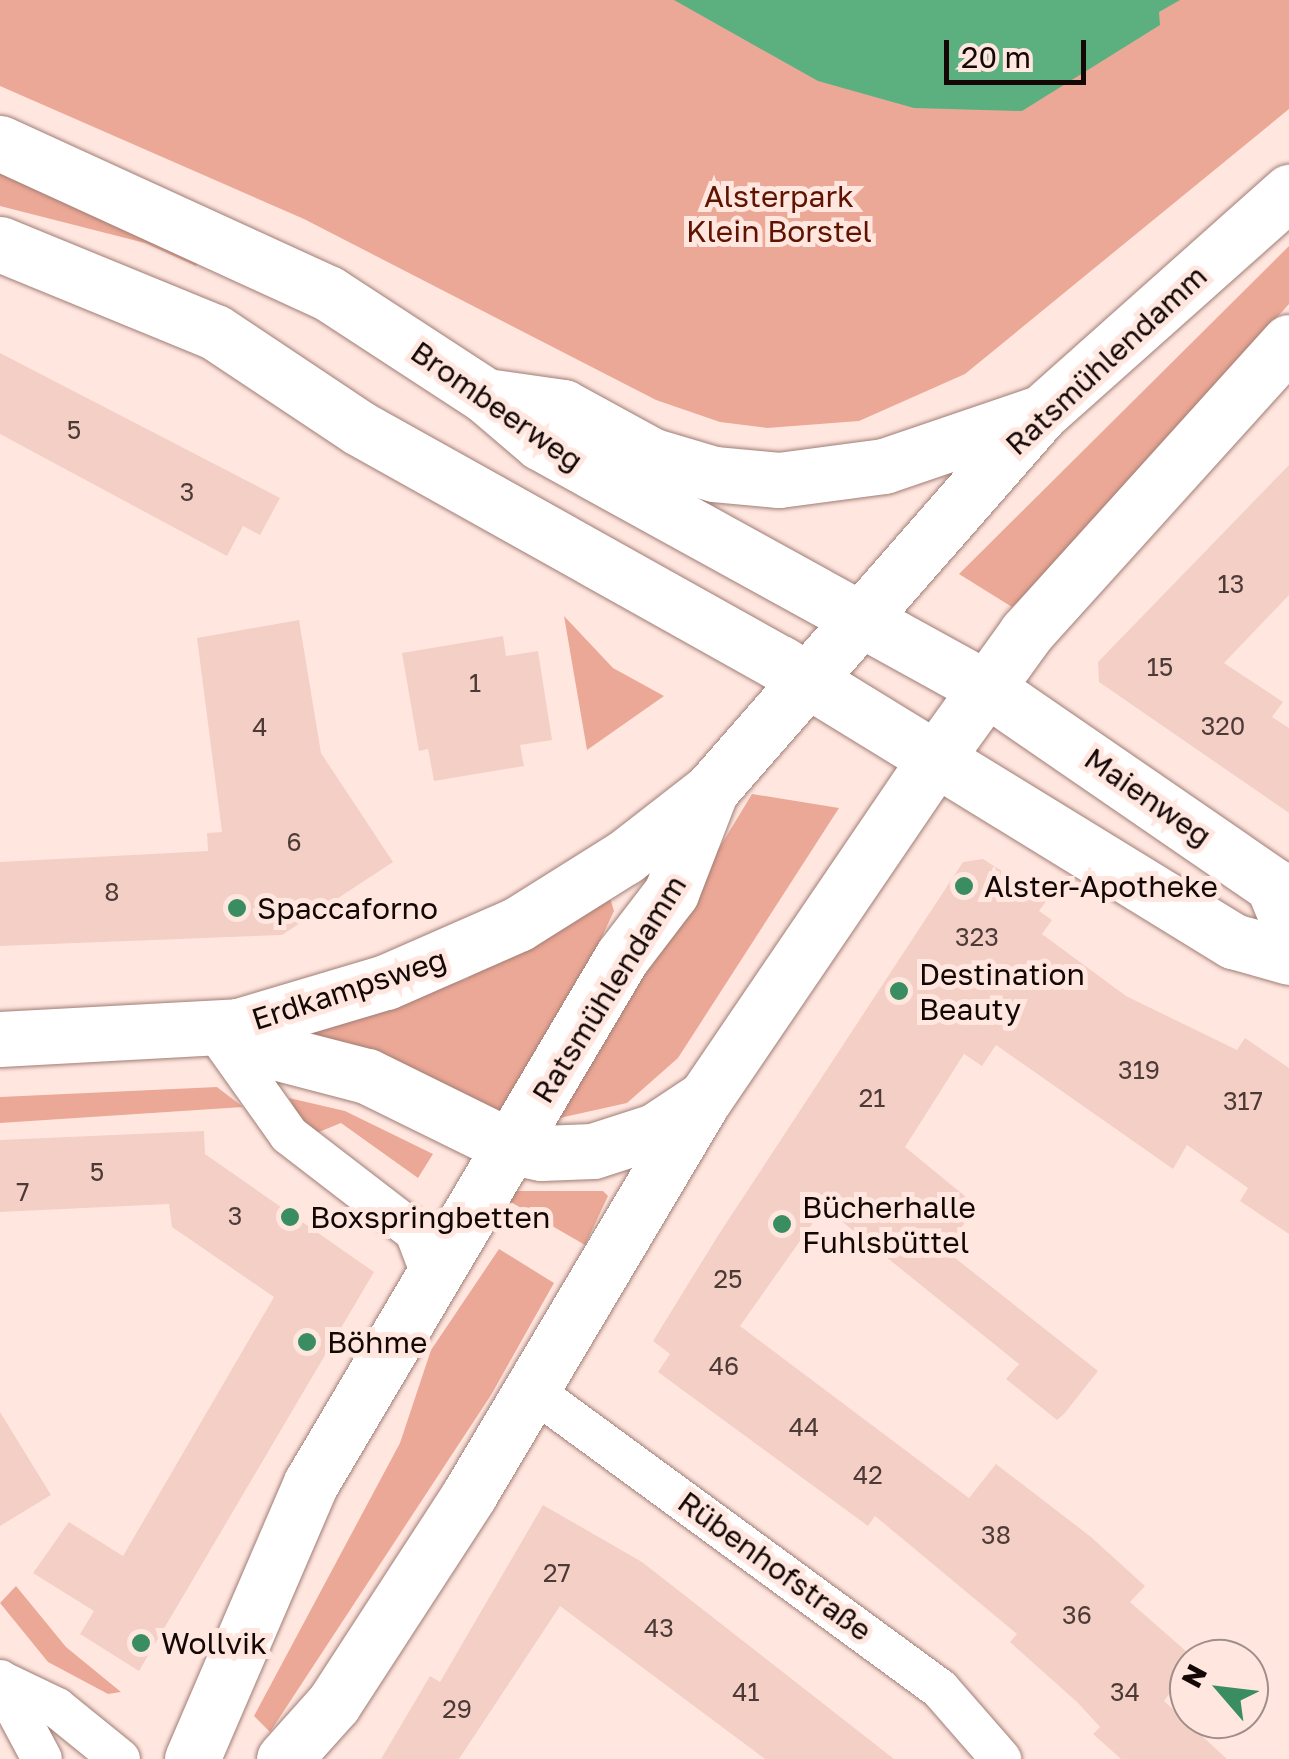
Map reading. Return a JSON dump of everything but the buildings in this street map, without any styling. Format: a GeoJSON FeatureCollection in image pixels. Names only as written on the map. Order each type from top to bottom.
{"type":"FeatureCollection","features":[{"type":"Feature","properties":{"kind":"main road","name":"Brombeerweg"},"geometry":{"type":"LineString","coordinates":[[0,143],[328,292],[486,396],[541,444],[861,616],[986,688]]}},
{"type":"Feature","properties":{"kind":"main road","name":"Ratsmühlendamm"},"geometry":{"type":"LineString","coordinates":[[192,1759],[268,1568],[431,1274],[622,957],[671,894],[711,790],[1040,414],[1289,192]]}},
{"type":"Feature","properties":{"kind":"main road"},"geometry":{"type":"LineString","coordinates":[[0,244],[113,284],[215,332],[358,428],[806,679],[1233,941],[1289,956]]}},
{"type":"Feature","properties":{"kind":"main road"},"geometry":{"type":"LineString","coordinates":[[284,1759],[334,1702],[533,1390],[705,1098],[936,758],[986,688],[1289,342]]}},
{"type":"Feature","properties":{"kind":"main road"},"geometry":{"type":"LineString","coordinates":[[486,396],[563,407],[652,456],[714,474],[779,480],[884,466],[1040,414]]}},
{"type":"Feature","properties":{"kind":"main road","name":"Maienweg"},"geometry":{"type":"LineString","coordinates":[[986,688],[1273,885],[1289,924]]}},
{"type":"Feature","properties":{"kind":"main road","name":"Erdkampsweg"},"geometry":{"type":"LineString","coordinates":[[0,1039],[225,1027],[386,982],[518,924],[624,858],[711,790]]}},
{"type":"Feature","properties":{"kind":"main road","name":"Erdkampsweg"},"geometry":{"type":"LineString","coordinates":[[225,1027],[278,1053],[367,1076],[511,1147],[594,1151],[654,1131],[705,1098]]}},
{"type":"Feature","properties":{"kind":"street","name":"Erdkampsweg"},"geometry":{"type":"LineString","coordinates":[[225,1027],[289,1136],[416,1232],[431,1274]]}},
{"type":"Feature","properties":{"kind":"street","name":"Rübenhofstraße"},"geometry":{"type":"LineString","coordinates":[[533,1390],[940,1689],[1001,1759]]}},
{"type":"Feature","properties":{"kind":"street"},"geometry":{"type":"LineString","coordinates":[[0,1680],[42,1759]]}},
{"type":"Feature","properties":{"kind":"street"},"geometry":{"type":"LineString","coordinates":[[0,1680],[57,1708],[120,1759]]}},
{"type":"Feature","properties":{"kind":"green space","name":"Alsterpark Klein Borstel"},"geometry":{"type":"Polygon","coordinates":[[[0,0],[1289,0],[1289,109],[965,374],[859,421],[767,428],[720,422],[656,400],[304,219],[0,86],[0,0]]]}},
{"type":"Feature","properties":{"kind":"green space"},"geometry":{"type":"Polygon","coordinates":[[[0,172],[202,258],[196,266],[145,243],[0,206],[0,172]]]}},
{"type":"Feature","properties":{"kind":"green space"},"geometry":{"type":"Polygon","coordinates":[[[1289,246],[1289,304],[1035,587],[1012,607],[959,574],[1289,246]]]}},
{"type":"Feature","properties":{"kind":"green space"},"geometry":{"type":"Polygon","coordinates":[[[564,616],[613,668],[664,696],[587,750],[564,616]]]}},
{"type":"Feature","properties":{"kind":"green space"},"geometry":{"type":"Polygon","coordinates":[[[752,794],[839,808],[678,1058],[627,1103],[555,1119],[752,794]]]}},
{"type":"Feature","properties":{"kind":"green space"},"geometry":{"type":"Polygon","coordinates":[[[609,895],[614,911],[598,945],[502,1114],[380,1053],[278,1029],[386,1007],[466,979],[609,895]]]}},
{"type":"Feature","properties":{"kind":"green space"},"geometry":{"type":"Polygon","coordinates":[[[217,1087],[243,1107],[0,1123],[0,1097],[217,1087]]]}},
{"type":"Feature","properties":{"kind":"green space"},"geometry":{"type":"Polygon","coordinates":[[[289,1098],[345,1111],[433,1154],[418,1178],[341,1123],[309,1136],[289,1098]]]}},
{"type":"Feature","properties":{"kind":"green space"},"geometry":{"type":"Polygon","coordinates":[[[514,1191],[603,1191],[608,1196],[585,1245],[509,1201],[514,1191]]]}},
{"type":"Feature","properties":{"kind":"green space"},"geometry":{"type":"Polygon","coordinates":[[[499,1249],[554,1283],[491,1395],[270,1732],[254,1716],[400,1443],[431,1350],[499,1249]]]}},
{"type":"Feature","properties":{"kind":"green space"},"geometry":{"type":"Polygon","coordinates":[[[16,1586],[66,1647],[121,1692],[108,1694],[48,1662],[0,1603],[16,1586]]]}},
{"type":"Feature","properties":{"kind":"shaded area"},"geometry":{"type":"Polygon","coordinates":[[[674,0],[1180,0],[1159,12],[1160,25],[1022,111],[914,108],[818,81],[674,0]]]}},
{"type":"Feature","properties":{"kind":"place","name":"Alster-Apotheke"},"geometry":{"type":"Point","coordinates":[964,886]}},
{"type":"Feature","properties":{"kind":"place","name":"Spaccaforno"},"geometry":{"type":"Point","coordinates":[237,908]}},
{"type":"Feature","properties":{"kind":"place","name":"Destination Beauty"},"geometry":{"type":"Point","coordinates":[899,991]}},
{"type":"Feature","properties":{"kind":"place","name":"Boxspringbetten"},"geometry":{"type":"Point","coordinates":[290,1217]}},
{"type":"Feature","properties":{"kind":"place","name":"Bücherhalle Fuhlsbüttel"},"geometry":{"type":"Point","coordinates":[782,1224]}},
{"type":"Feature","properties":{"kind":"place","name":"Böhme"},"geometry":{"type":"Point","coordinates":[307,1342]}},
{"type":"Feature","properties":{"kind":"place","name":"Wollvik"},"geometry":{"type":"Point","coordinates":[141,1643]}}]}
